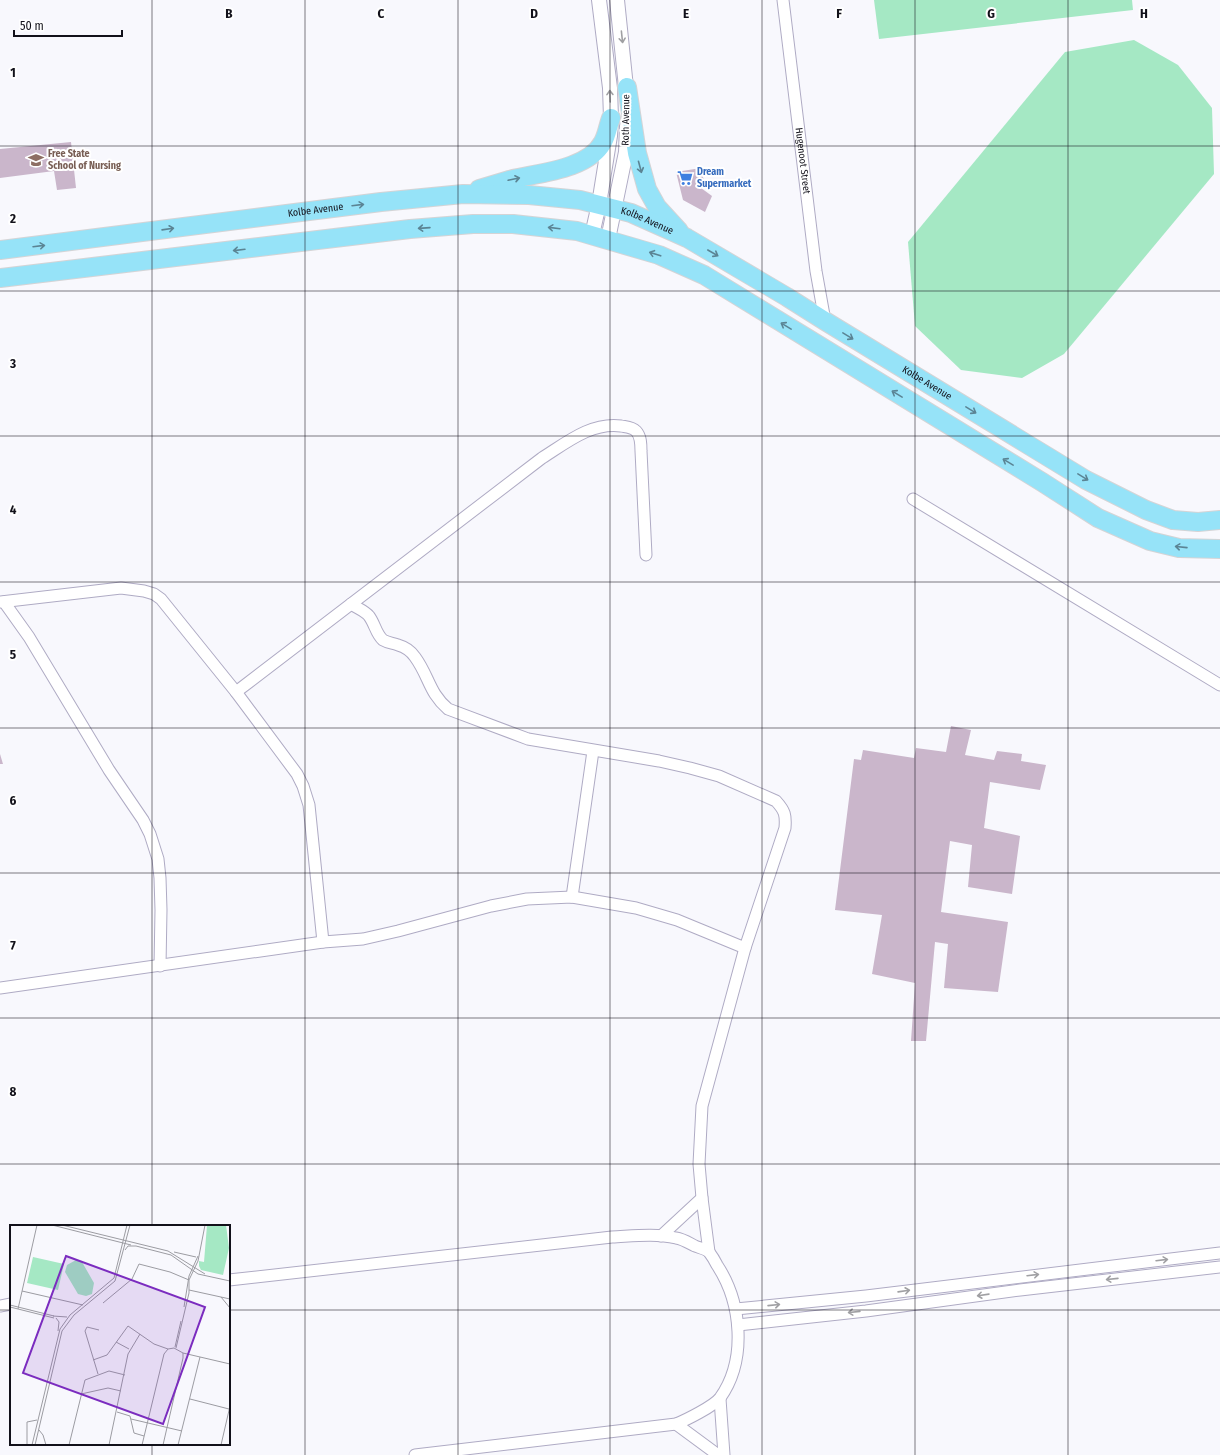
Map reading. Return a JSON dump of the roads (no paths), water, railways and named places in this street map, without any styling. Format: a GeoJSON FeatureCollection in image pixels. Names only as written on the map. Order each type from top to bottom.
{"type":"FeatureCollection","features":[{"type":"Feature","properties":{"kind":"main road"},"geometry":{"type":"LineString","coordinates":[[627,87],[637,154],[646,189],[657,207],[687,238]]}},
{"type":"Feature","properties":{"kind":"main road"},"geometry":{"type":"LineString","coordinates":[[463,194],[509,180],[545,173],[583,160],[594,152],[603,142],[611,118]]}},
{"type":"Feature","properties":{"kind":"main road","name":"Kolbe Avenue"},"geometry":{"type":"LineString","coordinates":[[0,250],[106,238],[291,213],[463,194],[529,195],[580,200],[631,213],[687,238],[787,296],[825,322],[1086,480],[1117,496],[1146,510],[1173,520],[1198,522],[1220,520]]}},
{"type":"Feature","properties":{"kind":"main road"},"geometry":{"type":"LineString","coordinates":[[0,278],[410,229],[473,224],[513,224],[577,230],[659,255],[704,275],[1042,482],[1098,518],[1150,541],[1179,548],[1220,549]]}},
{"type":"Feature","properties":{"kind":"main road"},"geometry":{"type":"LineString","coordinates":[[106,238],[108,265]]}},
{"type":"Feature","properties":{"kind":"street","name":"Roth Avenue"},"geometry":{"type":"LineString","coordinates":[[599,0],[608,75],[611,118],[607,206]]}},
{"type":"Feature","properties":{"kind":"street","name":"Roth Avenue"},"geometry":{"type":"LineString","coordinates":[[600,237],[607,206],[624,160],[627,137],[627,87],[617,0]]}},
{"type":"Feature","properties":{"kind":"street","name":"Hugenoot Street"},"geometry":{"type":"LineString","coordinates":[[783,0],[816,271],[825,322]]}},
{"type":"Feature","properties":{"kind":"street"},"geometry":{"type":"LineString","coordinates":[[236,692],[542,458],[590,430],[618,426],[632,428],[637,431],[640,439],[646,555]]}},
{"type":"Feature","properties":{"kind":"street"},"geometry":{"type":"LineString","coordinates":[[913,499],[1220,685]]}},
{"type":"Feature","properties":{"kind":"street"},"geometry":{"type":"LineString","coordinates":[[2,602],[121,588],[133,588],[154,594],[161,599],[236,692],[303,786],[308,805],[323,942]]}},
{"type":"Feature","properties":{"kind":"street"},"geometry":{"type":"LineString","coordinates":[[2,602],[29,637],[109,770],[143,820],[150,834],[158,859],[160,878],[160,966]]}},
{"type":"Feature","properties":{"kind":"street"},"geometry":{"type":"LineString","coordinates":[[351,604],[369,616],[377,633],[384,640],[409,650],[422,667],[434,695],[440,703],[448,709],[528,739],[659,761],[718,776],[776,801],[783,809],[786,817],[785,828],[745,948],[702,1106],[699,1164],[709,1252],[721,1271],[736,1309],[738,1326],[736,1362],[720,1399],[724,1455]]}},
{"type":"Feature","properties":{"kind":"street"},"geometry":{"type":"LineString","coordinates":[[572,898],[593,751]]}},
{"type":"Feature","properties":{"kind":"street"},"geometry":{"type":"LineString","coordinates":[[0,988],[323,942],[363,939],[527,898],[572,898],[636,908],[677,920],[745,948]]}},
{"type":"Feature","properties":{"kind":"street"},"geometry":{"type":"LineString","coordinates":[[661,1236],[702,1198]]}},
{"type":"Feature","properties":{"kind":"street"},"geometry":{"type":"LineString","coordinates":[[230,1280],[612,1237],[643,1235],[676,1238],[709,1252]]}},
{"type":"Feature","properties":{"kind":"street"},"geometry":{"type":"LineString","coordinates":[[736,1309],[866,1296],[1220,1253]]}},
{"type":"Feature","properties":{"kind":"street"},"geometry":{"type":"LineString","coordinates":[[738,1326],[866,1311],[1037,1288],[1220,1267]]}},
{"type":"Feature","properties":{"kind":"street"},"geometry":{"type":"LineString","coordinates":[[0,1306],[10,1304]]}},
{"type":"Feature","properties":{"kind":"street"},"geometry":{"type":"LineString","coordinates":[[416,1455],[637,1430],[676,1424],[720,1399]]}},
{"type":"Feature","properties":{"kind":"street"},"geometry":{"type":"LineString","coordinates":[[676,1424],[718,1455]]}},
{"type":"Feature","properties":{"kind":"place","name":"Free State School of Nursing"},"geometry":{"type":"Point","coordinates":[36,160]}},
{"type":"Feature","properties":{"kind":"place","name":"Dream Supermarket"},"geometry":{"type":"Point","coordinates":[685,178]}}]}
